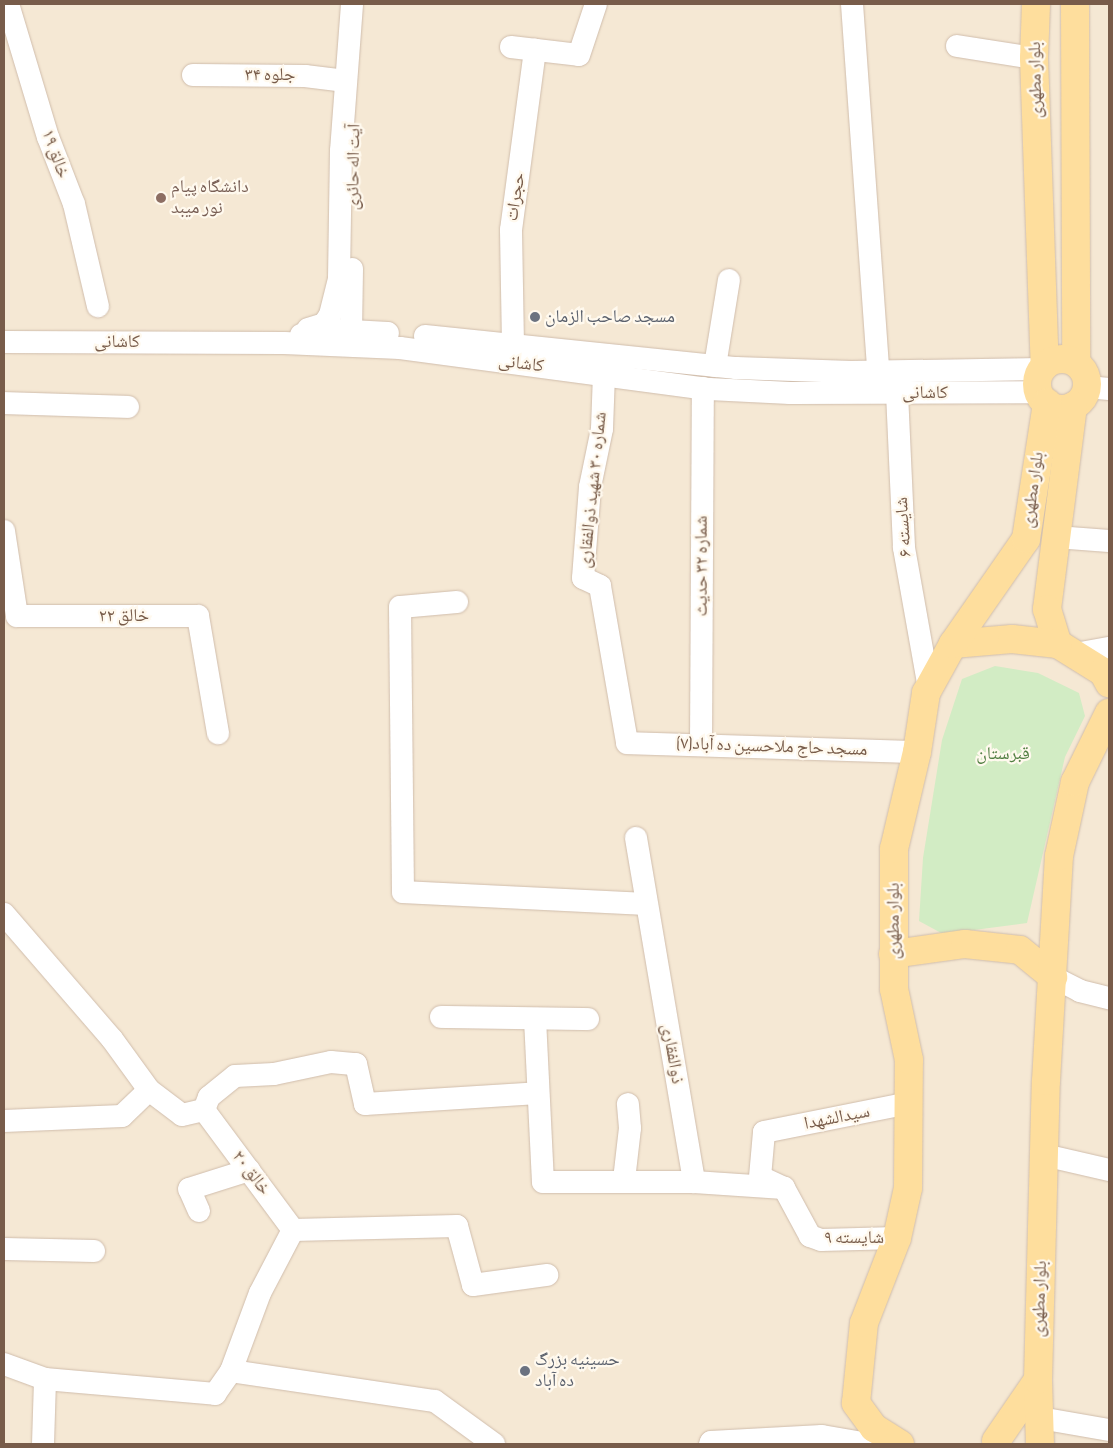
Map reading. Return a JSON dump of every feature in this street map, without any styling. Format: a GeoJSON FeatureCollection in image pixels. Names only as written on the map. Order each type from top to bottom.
{"type":"FeatureCollection","features":[{"type":"Feature","properties":{"kind":"main road","name":"بلوار مطهری"},"geometry":{"type":"LineString","coordinates":[[900,1444],[874,1428],[856,1403],[864,1323],[897,1238],[908,1188],[909,1060],[894,988],[894,849],[917,752],[929,688],[954,644],[1026,539],[1043,382],[1034,58],[1036,4]]}},
{"type":"Feature","properties":{"kind":"main road","name":"بلوار مطهری"},"geometry":{"type":"LineString","coordinates":[[1075,4],[1076,363]]}},
{"type":"Feature","properties":{"kind":"main road"},"geometry":{"type":"LineString","coordinates":[[1062,359],[1076,363],[1085,374],[1090,394],[1060,409],[1043,382],[1062,359]]}},
{"type":"Feature","properties":{"kind":"main road","name":"بلوار مطهری"},"geometry":{"type":"LineString","coordinates":[[1066,649],[1047,609],[1056,537],[1090,394]]}},
{"type":"Feature","properties":{"kind":"main road"},"geometry":{"type":"LineString","coordinates":[[954,644],[1012,639],[1066,649],[1103,672],[1109,683]]}},
{"type":"Feature","properties":{"kind":"main road","name":"بلوار مطهری"},"geometry":{"type":"LineString","coordinates":[[1040,1444],[1038,1380],[1044,1155],[1060,856],[1075,782],[1109,717]]}},
{"type":"Feature","properties":{"kind":"main road"},"geometry":{"type":"LineString","coordinates":[[894,954],[965,944],[1020,950],[1053,977]]}},
{"type":"Feature","properties":{"kind":"main road"},"geometry":{"type":"LineString","coordinates":[[994,1443],[1038,1380]]}},
{"type":"Feature","properties":{"kind":"main road"},"geometry":{"type":"LineString","coordinates":[[994,1443],[1012,1437],[1033,1444]]}},
{"type":"Feature","properties":{"kind":"street","name":"خالق ۱۹"},"geometry":{"type":"LineString","coordinates":[[8,4],[48,137],[74,204],[98,306]]}},
{"type":"Feature","properties":{"kind":"street","name":"آیت اله حائری"},"geometry":{"type":"LineString","coordinates":[[314,329],[324,324],[330,315],[339,278],[346,81],[352,4]]}},
{"type":"Feature","properties":{"kind":"street","name":"آیت اله حائری"},"geometry":{"type":"LineString","coordinates":[[350,330],[353,147],[362,4]]}},
{"type":"Feature","properties":{"kind":"street"},"geometry":{"type":"LineString","coordinates":[[511,47],[579,54],[596,4]]}},
{"type":"Feature","properties":{"kind":"street"},"geometry":{"type":"LineString","coordinates":[[852,4],[878,371],[898,393]]}},
{"type":"Feature","properties":{"kind":"street"},"geometry":{"type":"LineString","coordinates":[[957,46],[1034,58]]}},
{"type":"Feature","properties":{"kind":"street","name":"حجرات"},"geometry":{"type":"LineString","coordinates":[[513,345],[511,230],[535,50]]}},
{"type":"Feature","properties":{"kind":"street","name":"جلوه ۳۴"},"geometry":{"type":"LineString","coordinates":[[194,75],[305,76],[346,81]]}},
{"type":"Feature","properties":{"kind":"street"},"geometry":{"type":"LineString","coordinates":[[715,366],[729,280]]}},
{"type":"Feature","properties":{"kind":"street","name":"کاشانی"},"geometry":{"type":"LineString","coordinates":[[4,327],[350,330],[715,366],[878,371],[1043,382]]}},
{"type":"Feature","properties":{"kind":"street"},"geometry":{"type":"LineString","coordinates":[[284,343],[314,329]]}},
{"type":"Feature","properties":{"kind":"street"},"geometry":{"type":"LineString","coordinates":[[350,330],[400,348]]}},
{"type":"Feature","properties":{"kind":"street","name":"کاشانی"},"geometry":{"type":"LineString","coordinates":[[4,342],[284,343],[400,348],[703,388],[790,393],[898,393],[1043,382]]}},
{"type":"Feature","properties":{"kind":"street","name":"شماره ۳۰ شهید ذوالفقاری"},"geometry":{"type":"LineString","coordinates":[[604,374],[602,429],[590,487],[583,578],[600,586],[627,742]]}},
{"type":"Feature","properties":{"kind":"street","name":"شماره ۳۲ حدیث"},"geometry":{"type":"LineString","coordinates":[[700,745],[703,388]]}},
{"type":"Feature","properties":{"kind":"street","name":"شایسته ۶"},"geometry":{"type":"LineString","coordinates":[[898,393],[904,548],[929,688]]}},
{"type":"Feature","properties":{"kind":"street"},"geometry":{"type":"LineString","coordinates":[[4,403],[128,407]]}},
{"type":"Feature","properties":{"kind":"street","name":"خالق ۲۲"},"geometry":{"type":"LineString","coordinates":[[4,531],[8,590],[17,616],[198,616],[218,733]]}},
{"type":"Feature","properties":{"kind":"street"},"geometry":{"type":"LineString","coordinates":[[1056,537],[1109,541]]}},
{"type":"Feature","properties":{"kind":"street"},"geometry":{"type":"LineString","coordinates":[[457,602],[400,607],[403,892],[646,904]]}},
{"type":"Feature","properties":{"kind":"street"},"geometry":{"type":"LineString","coordinates":[[1066,649],[1109,648]]}},
{"type":"Feature","properties":{"kind":"street","name":"مسجد حاج ملاحسین ده آباد(۷)"},"geometry":{"type":"LineString","coordinates":[[627,742],[917,752]]}},
{"type":"Feature","properties":{"kind":"street","name":"ذوالفقاری"},"geometry":{"type":"LineString","coordinates":[[636,838],[694,1182]]}},
{"type":"Feature","properties":{"kind":"street"},"geometry":{"type":"LineString","coordinates":[[4,914],[112,1039],[148,1090],[182,1114],[204,1110],[209,1097],[235,1076],[274,1074],[331,1062],[356,1064],[364,1104],[538,1094]]}},
{"type":"Feature","properties":{"kind":"street"},"geometry":{"type":"LineString","coordinates":[[1053,977],[1080,991],[1109,998]]}},
{"type":"Feature","properties":{"kind":"street"},"geometry":{"type":"LineString","coordinates":[[441,1017],[588,1019]]}},
{"type":"Feature","properties":{"kind":"street"},"geometry":{"type":"LineString","coordinates":[[534,1019],[543,1182],[624,1180],[784,1188]]}},
{"type":"Feature","properties":{"kind":"street"},"geometry":{"type":"LineString","coordinates":[[4,1121],[122,1116],[148,1090]]}},
{"type":"Feature","properties":{"kind":"street","name":"سیدالشهدا"},"geometry":{"type":"LineString","coordinates":[[784,1188],[760,1176],[764,1132],[909,1103]]}},
{"type":"Feature","properties":{"kind":"street"},"geometry":{"type":"LineString","coordinates":[[624,1180],[630,1128],[628,1104]]}},
{"type":"Feature","properties":{"kind":"street","name":"خالق ۲۰"},"geometry":{"type":"LineString","coordinates":[[204,1110],[293,1230]]}},
{"type":"Feature","properties":{"kind":"street"},"geometry":{"type":"LineString","coordinates":[[1044,1155],[1109,1170]]}},
{"type":"Feature","properties":{"kind":"street"},"geometry":{"type":"LineString","coordinates":[[199,1212],[189,1189],[248,1170]]}},
{"type":"Feature","properties":{"kind":"street","name":"شایسته ۹"},"geometry":{"type":"LineString","coordinates":[[784,1188],[810,1236],[821,1240],[897,1238]]}},
{"type":"Feature","properties":{"kind":"street"},"geometry":{"type":"LineString","coordinates":[[4,1364],[45,1379],[215,1394],[232,1371],[260,1294],[293,1230],[457,1226],[473,1286],[546,1274]]}},
{"type":"Feature","properties":{"kind":"street"},"geometry":{"type":"LineString","coordinates":[[4,1248],[94,1250]]}},
{"type":"Feature","properties":{"kind":"street"},"geometry":{"type":"LineString","coordinates":[[232,1371],[436,1400],[494,1444]]}},
{"type":"Feature","properties":{"kind":"street"},"geometry":{"type":"LineString","coordinates":[[43,1444],[45,1379]]}},
{"type":"Feature","properties":{"kind":"street"},"geometry":{"type":"LineString","coordinates":[[1040,1418],[1109,1430]]}},
{"type":"Feature","properties":{"kind":"street"},"geometry":{"type":"LineString","coordinates":[[710,1444],[822,1436],[868,1444]]}},
{"type":"Feature","properties":{"kind":"shaded area"},"geometry":{"type":"Polygon","coordinates":[[[4,4],[1109,4],[1109,1444],[4,1444],[4,4]]]}},
{"type":"Feature","properties":{"kind":"green space","name":"قبرستان"},"geometry":{"type":"Polygon","coordinates":[[[995,666],[1038,673],[1079,693],[1085,716],[1065,757],[1027,923],[943,934],[919,921],[923,858],[942,740],[962,679],[995,666]]]}},
{"type":"Feature","properties":{"kind":"place","name":"دانشگاه پیام نور میبد"},"geometry":{"type":"Point","coordinates":[161,198]}},
{"type":"Feature","properties":{"kind":"place","name":"مسجد صاحب الزمان"},"geometry":{"type":"Point","coordinates":[535,317]}},
{"type":"Feature","properties":{"kind":"place","name":"حسینیه بزرگ ده آباد"},"geometry":{"type":"Point","coordinates":[525,1371]}}]}
